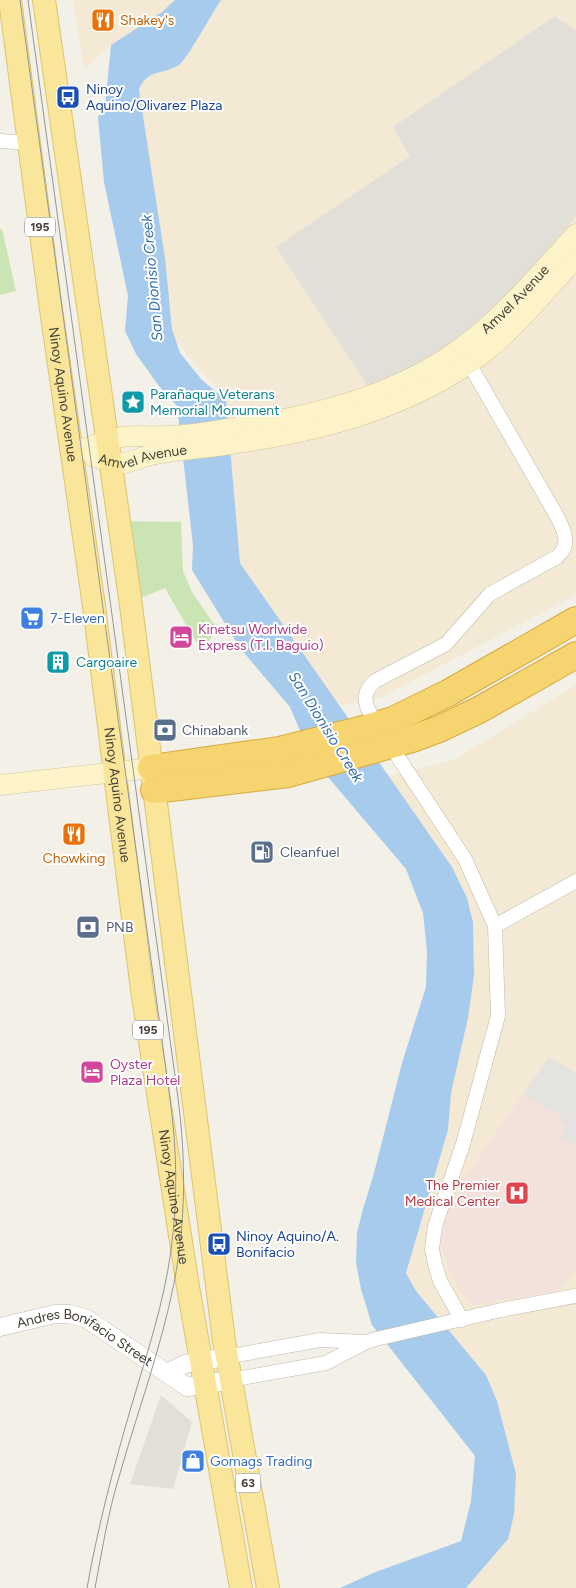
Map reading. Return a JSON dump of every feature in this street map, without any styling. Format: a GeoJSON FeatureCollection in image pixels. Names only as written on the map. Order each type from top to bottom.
{"type":"FeatureCollection","features":[{"type":"Feature","properties":{"kind":"highway"},"geometry":{"type":"LineString","coordinates":[[153,779],[272,777],[306,770],[377,737],[393,720],[428,704],[576,620]]}},
{"type":"Feature","properties":{"kind":"highway"},"geometry":{"type":"LineString","coordinates":[[153,779],[292,748],[377,737],[427,734],[458,720],[576,655]]}},
{"type":"Feature","properties":{"kind":"main road","name":"Ninoy Aquino Avenue"},"geometry":{"type":"LineString","coordinates":[[10,0],[71,453],[94,606],[142,990],[200,1361],[241,1588]]}},
{"type":"Feature","properties":{"kind":"main road","name":"195"},"geometry":{"type":"LineString","coordinates":[[44,0],[130,598],[230,1380]]}},
{"type":"Feature","properties":{"kind":"main road","name":"Amvel Avenue"},"geometry":{"type":"LineString","coordinates":[[71,453],[108,451],[125,463],[164,444],[240,435],[294,434],[361,416],[419,392],[464,356],[488,326],[520,296],[576,234]]}},
{"type":"Feature","properties":{"kind":"main road","name":"Amvel Avenue"},"geometry":{"type":"LineString","coordinates":[[464,356],[487,350],[508,331],[576,258]]}},
{"type":"Feature","properties":{"kind":"main road"},"geometry":{"type":"LineString","coordinates":[[0,785],[115,772],[153,779]]}},
{"type":"Feature","properties":{"kind":"main road","name":"63"},"geometry":{"type":"LineString","coordinates":[[230,1380],[268,1587]]}},
{"type":"Feature","properties":{"kind":"street"},"geometry":{"type":"LineString","coordinates":[[0,141],[29,142]]}},
{"type":"Feature","properties":{"kind":"street"},"geometry":{"type":"LineString","coordinates":[[455,1321],[435,1264],[432,1244],[435,1226],[463,1144],[498,1016],[496,926],[465,859],[377,737],[365,702],[365,696],[375,681],[446,644],[490,594],[557,557],[562,553],[566,544],[564,532],[558,518],[464,356]]}},
{"type":"Feature","properties":{"kind":"street"},"geometry":{"type":"LineString","coordinates":[[496,926],[576,881]]}},
{"type":"Feature","properties":{"kind":"street"},"geometry":{"type":"LineString","coordinates":[[230,1380],[326,1363],[371,1341],[501,1310],[576,1296]]}},
{"type":"Feature","properties":{"kind":"street","name":"Andres Bonifacio Street"},"geometry":{"type":"LineString","coordinates":[[0,1327],[55,1314],[70,1314],[87,1319],[187,1387],[230,1380]]}},
{"type":"Feature","properties":{"kind":"street"},"geometry":{"type":"LineString","coordinates":[[226,1357],[320,1340],[371,1341]]}},
{"type":"Feature","properties":{"kind":"street","name":"Andres Bonifacio Street"},"geometry":{"type":"LineString","coordinates":[[167,1373],[185,1364],[226,1357]]}},
{"type":"Feature","properties":{"kind":"shaded area"},"geometry":{"type":"Polygon","coordinates":[[[73,0],[175,0],[162,12],[111,45],[84,69],[73,0]]]}},
{"type":"Feature","properties":{"kind":"shaded area"},"geometry":{"type":"Polygon","coordinates":[[[221,0],[576,0],[576,595],[381,697],[340,706],[240,563],[226,400],[175,340],[139,90],[142,81],[151,75],[181,64],[221,0]]]}},
{"type":"Feature","properties":{"kind":"shaded area"},"geometry":{"type":"Polygon","coordinates":[[[555,16],[576,31],[576,216],[505,300],[437,357],[370,389],[276,247],[410,156],[393,127],[555,16]]]}},
{"type":"Feature","properties":{"kind":"shaded area"},"geometry":{"type":"Polygon","coordinates":[[[576,685],[576,1588],[466,1588],[508,1539],[507,1437],[497,1401],[486,1375],[416,1291],[406,1273],[448,1130],[451,1093],[468,1018],[474,975],[473,922],[452,867],[388,776],[454,760],[576,685]]]}},
{"type":"Feature","properties":{"kind":"shaded area","name":"The Premier Medical Center"},"geometry":{"type":"Polygon","coordinates":[[[549,1058],[576,1072],[576,1270],[555,1292],[474,1305],[465,1300],[448,1268],[442,1248],[441,1238],[448,1211],[467,1174],[549,1058]]]}},
{"type":"Feature","properties":{"kind":"shaded area"},"geometry":{"type":"Polygon","coordinates":[[[549,1058],[576,1072],[576,1146],[560,1138],[567,1125],[560,1121],[563,1117],[523,1094],[549,1058]]]}},
{"type":"Feature","properties":{"kind":"shaded area"},"geometry":{"type":"Polygon","coordinates":[[[161,1395],[192,1422],[173,1489],[130,1484],[161,1395]]]}},
{"type":"Feature","properties":{"kind":"green space"},"geometry":{"type":"Polygon","coordinates":[[[0,229],[2,229],[16,291],[0,295],[0,229]]]}},
{"type":"Feature","properties":{"kind":"green space"},"geometry":{"type":"Polygon","coordinates":[[[125,521],[181,522],[183,571],[192,592],[216,627],[203,654],[165,588],[136,600],[125,521]]]}},
{"type":"Feature","properties":{"kind":"water","name":"San Dionisio Creek"},"geometry":{"type":"Polygon","coordinates":[[[175,0],[221,0],[183,61],[173,68],[151,75],[142,83],[139,90],[165,258],[172,329],[180,353],[202,380],[226,400],[240,563],[452,867],[467,898],[473,922],[474,975],[468,1018],[451,1093],[448,1130],[406,1273],[416,1291],[486,1375],[497,1401],[516,1474],[514,1515],[508,1539],[466,1588],[340,1588],[373,1573],[461,1541],[471,1501],[475,1456],[372,1325],[361,1289],[356,1263],[357,1233],[363,1209],[402,1063],[426,987],[427,951],[423,913],[406,869],[311,757],[290,707],[240,648],[192,570],[193,545],[177,406],[159,386],[136,354],[125,331],[128,296],[104,182],[98,117],[105,107],[111,45],[162,12],[175,0]]]}},
{"type":"Feature","properties":{"kind":"tram line"},"geometry":{"type":"LineString","coordinates":[[20,0],[170,1099],[175,1156],[176,1193],[168,1270],[154,1328],[113,1473],[87,1588]]}},
{"type":"Feature","properties":{"kind":"tram line"},"geometry":{"type":"LineString","coordinates":[[28,0],[178,1098],[181,1121],[184,1191],[181,1237],[169,1308],[115,1491],[95,1588]]}},
{"type":"Feature","properties":{"kind":"place","name":"Shakey's"},"geometry":{"type":"Point","coordinates":[103,20]}},
{"type":"Feature","properties":{"kind":"place","name":"Ninoy Aquino/Olivarez Plaza"},"geometry":{"type":"Point","coordinates":[68,97]}},
{"type":"Feature","properties":{"kind":"place","name":"Parañaque Veterans Memorial Monument"},"geometry":{"type":"Point","coordinates":[133,402]}},
{"type":"Feature","properties":{"kind":"place","name":"7-Eleven"},"geometry":{"type":"Point","coordinates":[32,618]}},
{"type":"Feature","properties":{"kind":"place","name":"Kinetsu Worlwide Express (T.I. Baguio)"},"geometry":{"type":"Point","coordinates":[181,637]}},
{"type":"Feature","properties":{"kind":"place","name":"Cargoaire"},"geometry":{"type":"Point","coordinates":[58,662]}},
{"type":"Feature","properties":{"kind":"place","name":"Chinabank"},"geometry":{"type":"Point","coordinates":[165,730]}},
{"type":"Feature","properties":{"kind":"place","name":"Chowking"},"geometry":{"type":"Point","coordinates":[74,834]}},
{"type":"Feature","properties":{"kind":"place","name":"Cleanfuel"},"geometry":{"type":"Point","coordinates":[262,852]}},
{"type":"Feature","properties":{"kind":"place","name":"PNB"},"geometry":{"type":"Point","coordinates":[88,927]}},
{"type":"Feature","properties":{"kind":"place","name":"Oyster Plaza Hotel"},"geometry":{"type":"Point","coordinates":[92,1072]}},
{"type":"Feature","properties":{"kind":"place","name":"The Premier Medical Center"},"geometry":{"type":"Point","coordinates":[517,1193]}},
{"type":"Feature","properties":{"kind":"place","name":"Ninoy Aquino/A. Bonifacio"},"geometry":{"type":"Point","coordinates":[219,1244]}},
{"type":"Feature","properties":{"kind":"place","name":"Gomags Trading"},"geometry":{"type":"Point","coordinates":[193,1461]}}]}
